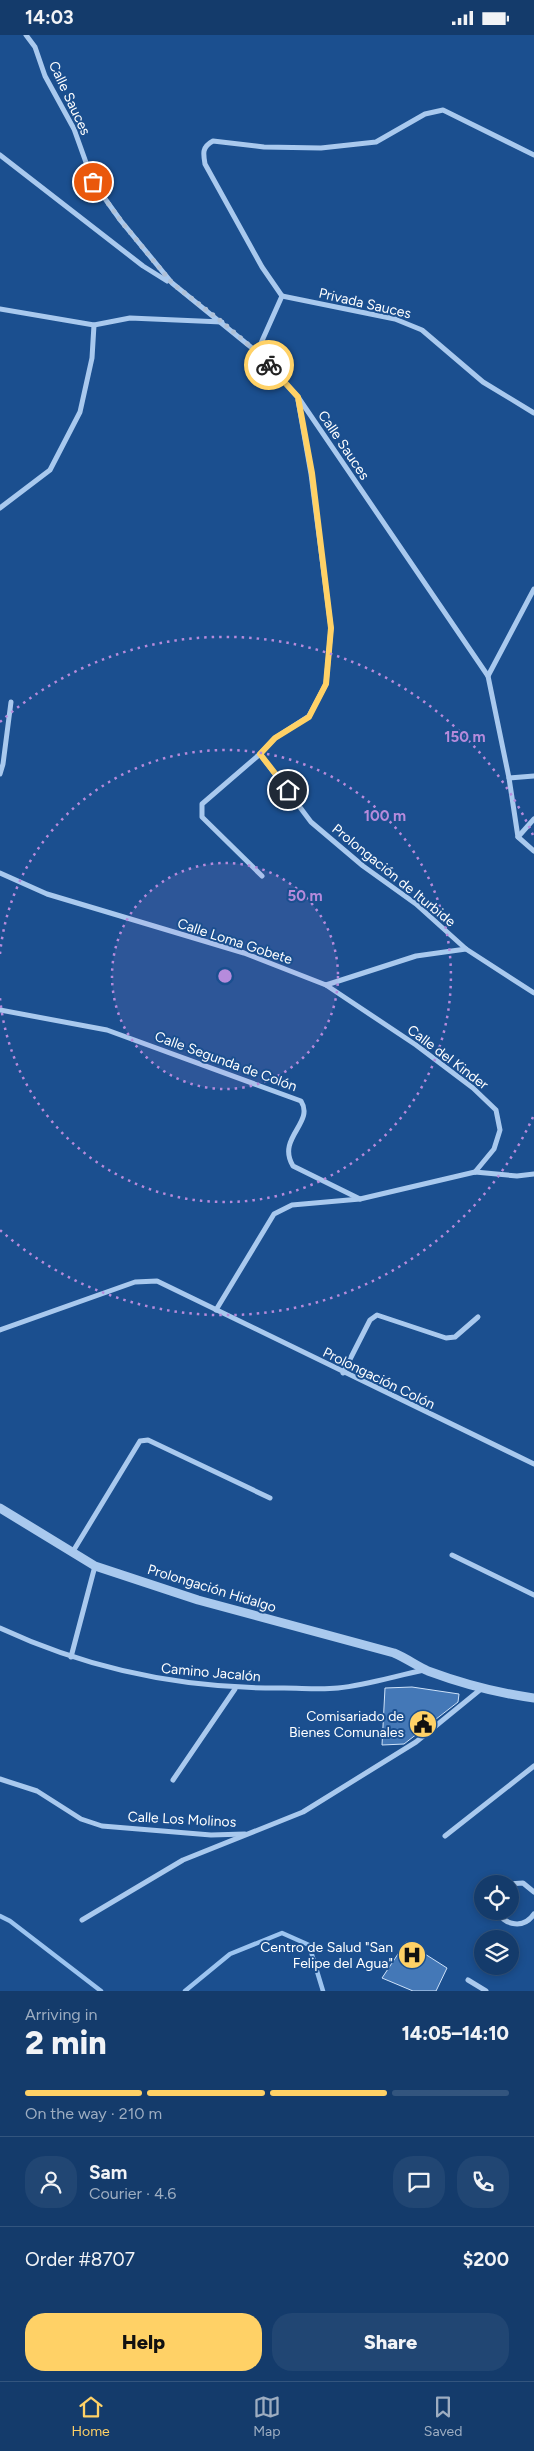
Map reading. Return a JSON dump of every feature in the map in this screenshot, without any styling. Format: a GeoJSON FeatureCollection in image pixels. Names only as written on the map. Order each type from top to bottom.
{"type":"FeatureCollection","features":[{"type":"Feature","properties":{"kind":"street","name":"Calle Sauces"},"geometry":{"type":"LineString","coordinates":[[26,35],[35,47],[45,75],[74,129],[93,182],[121,221],[172,283],[257,352],[298,397],[488,676],[509,778],[518,837]]}},
{"type":"Feature","properties":{"kind":"street"},"geometry":{"type":"LineString","coordinates":[[257,352],[282,296],[262,267],[205,164],[203,153],[206,145],[213,141],[264,147],[321,148],[376,142],[424,114],[443,110],[534,155]]}},
{"type":"Feature","properties":{"kind":"street"},"geometry":{"type":"LineString","coordinates":[[0,155],[143,266],[172,283]]}},
{"type":"Feature","properties":{"kind":"street","name":"Privada Sauces"},"geometry":{"type":"LineString","coordinates":[[282,296],[394,319],[422,330],[483,382],[534,413]]}},
{"type":"Feature","properties":{"kind":"street"},"geometry":{"type":"LineString","coordinates":[[0,309],[94,325],[130,318],[222,322]]}},
{"type":"Feature","properties":{"kind":"street"},"geometry":{"type":"LineString","coordinates":[[0,508],[50,470],[80,412],[92,358],[94,325]]}},
{"type":"Feature","properties":{"kind":"street"},"geometry":{"type":"LineString","coordinates":[[262,876],[202,817],[202,804],[260,754],[275,738],[309,717],[326,684],[331,628],[312,473],[298,397]]}},
{"type":"Feature","properties":{"kind":"street"},"geometry":{"type":"LineString","coordinates":[[488,676],[534,589]]}},
{"type":"Feature","properties":{"kind":"street"},"geometry":{"type":"LineString","coordinates":[[0,774],[11,702]]}},
{"type":"Feature","properties":{"kind":"street","name":"Prolongación de Iturbide"},"geometry":{"type":"LineString","coordinates":[[260,754],[311,822],[363,866],[416,904],[466,949],[534,993]]}},
{"type":"Feature","properties":{"kind":"street"},"geometry":{"type":"LineString","coordinates":[[509,778],[534,776]]}},
{"type":"Feature","properties":{"kind":"street"},"geometry":{"type":"LineString","coordinates":[[534,819],[518,837],[534,851]]}},
{"type":"Feature","properties":{"kind":"street","name":"Calle Loma Gobete"},"geometry":{"type":"LineString","coordinates":[[0,873],[48,893],[244,953],[326,985]]}},
{"type":"Feature","properties":{"kind":"street"},"geometry":{"type":"LineString","coordinates":[[326,985],[416,956],[466,949]]}},
{"type":"Feature","properties":{"kind":"street","name":"Calle del Kinder"},"geometry":{"type":"LineString","coordinates":[[326,985],[416,1045],[473,1088],[496,1110],[500,1130],[494,1149],[475,1172]]}},
{"type":"Feature","properties":{"kind":"street","name":"Calle Segunda de Colón"},"geometry":{"type":"LineString","coordinates":[[0,1010],[107,1030],[301,1101],[305,1107],[304,1115],[288,1145],[288,1157],[293,1166],[360,1199]]}},
{"type":"Feature","properties":{"kind":"street"},"geometry":{"type":"LineString","coordinates":[[216,1310],[274,1214],[292,1205],[360,1199],[475,1172],[517,1176],[534,1174]]}},
{"type":"Feature","properties":{"kind":"street","name":"Prolongación Colón"},"geometry":{"type":"LineString","coordinates":[[0,1330],[135,1282],[157,1281],[343,1373],[534,1464]]}},
{"type":"Feature","properties":{"kind":"street"},"geometry":{"type":"LineString","coordinates":[[343,1373],[370,1320],[377,1315],[446,1338],[455,1337],[478,1317]]}},
{"type":"Feature","properties":{"kind":"street"},"geometry":{"type":"LineString","coordinates":[[72,1553],[140,1441],[148,1440],[270,1499]]}},
{"type":"Feature","properties":{"kind":"street","name":"Prolongación Hidalgo"},"geometry":{"type":"LineString","coordinates":[[0,1508],[95,1566],[198,1600],[394,1653],[410,1659],[426,1670],[481,1689],[534,1698]]}},
{"type":"Feature","properties":{"kind":"street"},"geometry":{"type":"LineString","coordinates":[[452,1555],[534,1595]]}},
{"type":"Feature","properties":{"kind":"street"},"geometry":{"type":"LineString","coordinates":[[70,1657],[95,1566]]}},
{"type":"Feature","properties":{"kind":"street","name":"Camino Jacalón"},"geometry":{"type":"LineString","coordinates":[[0,1628],[70,1657],[135,1675],[236,1689],[337,1688],[426,1670]]}},
{"type":"Feature","properties":{"kind":"street"},"geometry":{"type":"LineString","coordinates":[[173,1780],[236,1689]]}},
{"type":"Feature","properties":{"kind":"street"},"geometry":{"type":"LineString","coordinates":[[248,1834],[303,1812],[416,1742],[481,1689]]}},
{"type":"Feature","properties":{"kind":"street"},"geometry":{"type":"LineString","coordinates":[[445,1836],[534,1766]]}},
{"type":"Feature","properties":{"kind":"street","name":"Calle Los Molinos"},"geometry":{"type":"LineString","coordinates":[[0,1779],[37,1791],[81,1819],[102,1825],[211,1835],[248,1834]]}},
{"type":"Feature","properties":{"kind":"street","name":"Calle Los Molinos"},"geometry":{"type":"LineString","coordinates":[[82,1919],[183,1860],[248,1834]]}},
{"type":"Feature","properties":{"kind":"street"},"geometry":{"type":"LineString","coordinates":[[519,1883],[523,1883],[534,1892]]}},
{"type":"Feature","properties":{"kind":"street"},"geometry":{"type":"LineString","coordinates":[[505,1920],[518,1924],[526,1922],[534,1914]]}},
{"type":"Feature","properties":{"kind":"street"},"geometry":{"type":"LineString","coordinates":[[468,1980],[486,1991]]}},
{"type":"Feature","properties":{"kind":"building"},"geometry":{"type":"Polygon","coordinates":[[[412,1687],[459,1694],[458,1702],[404,1744],[382,1745],[385,1688],[412,1687]]]}},
{"type":"Feature","properties":{"kind":"building","name":"Centro de Salud \"San Felipe del Agua\""},"geometry":{"type":"Polygon","coordinates":[[[406,1942],[447,1968],[436,1991],[413,1991],[382,1978],[406,1942]]]}},
{"type":"Feature","properties":{"kind":"waterway"},"geometry":{"type":"LineString","coordinates":[[0,1916],[10,1921],[101,1991]]}},
{"type":"Feature","properties":{"kind":"waterway"},"geometry":{"type":"LineString","coordinates":[[185,1991],[230,1954],[282,1933],[309,1945],[323,1991]]}},
{"type":"Feature","properties":{"kind":"way so far"},"geometry":{"type":"LineString","coordinates":[[93,182],[121,221],[172,283],[222,322],[269,365]]}},
{"type":"Feature","properties":{"kind":"place","name":"Comisariado de Bienes Comunales"},"geometry":{"type":"Point","coordinates":[423,1724]}},
{"type":"Feature","properties":{"kind":"place","name":"Centro de Salud \"San Felipe del Agua\""},"geometry":{"type":"Point","coordinates":[412,1955]}},
{"type":"Feature","properties":{"kind":"route"},"geometry":{"type":"LineString","coordinates":[[269,365],[298,397],[312,473],[331,628],[326,684],[309,717],[275,738],[260,754],[288,790]]}}]}
